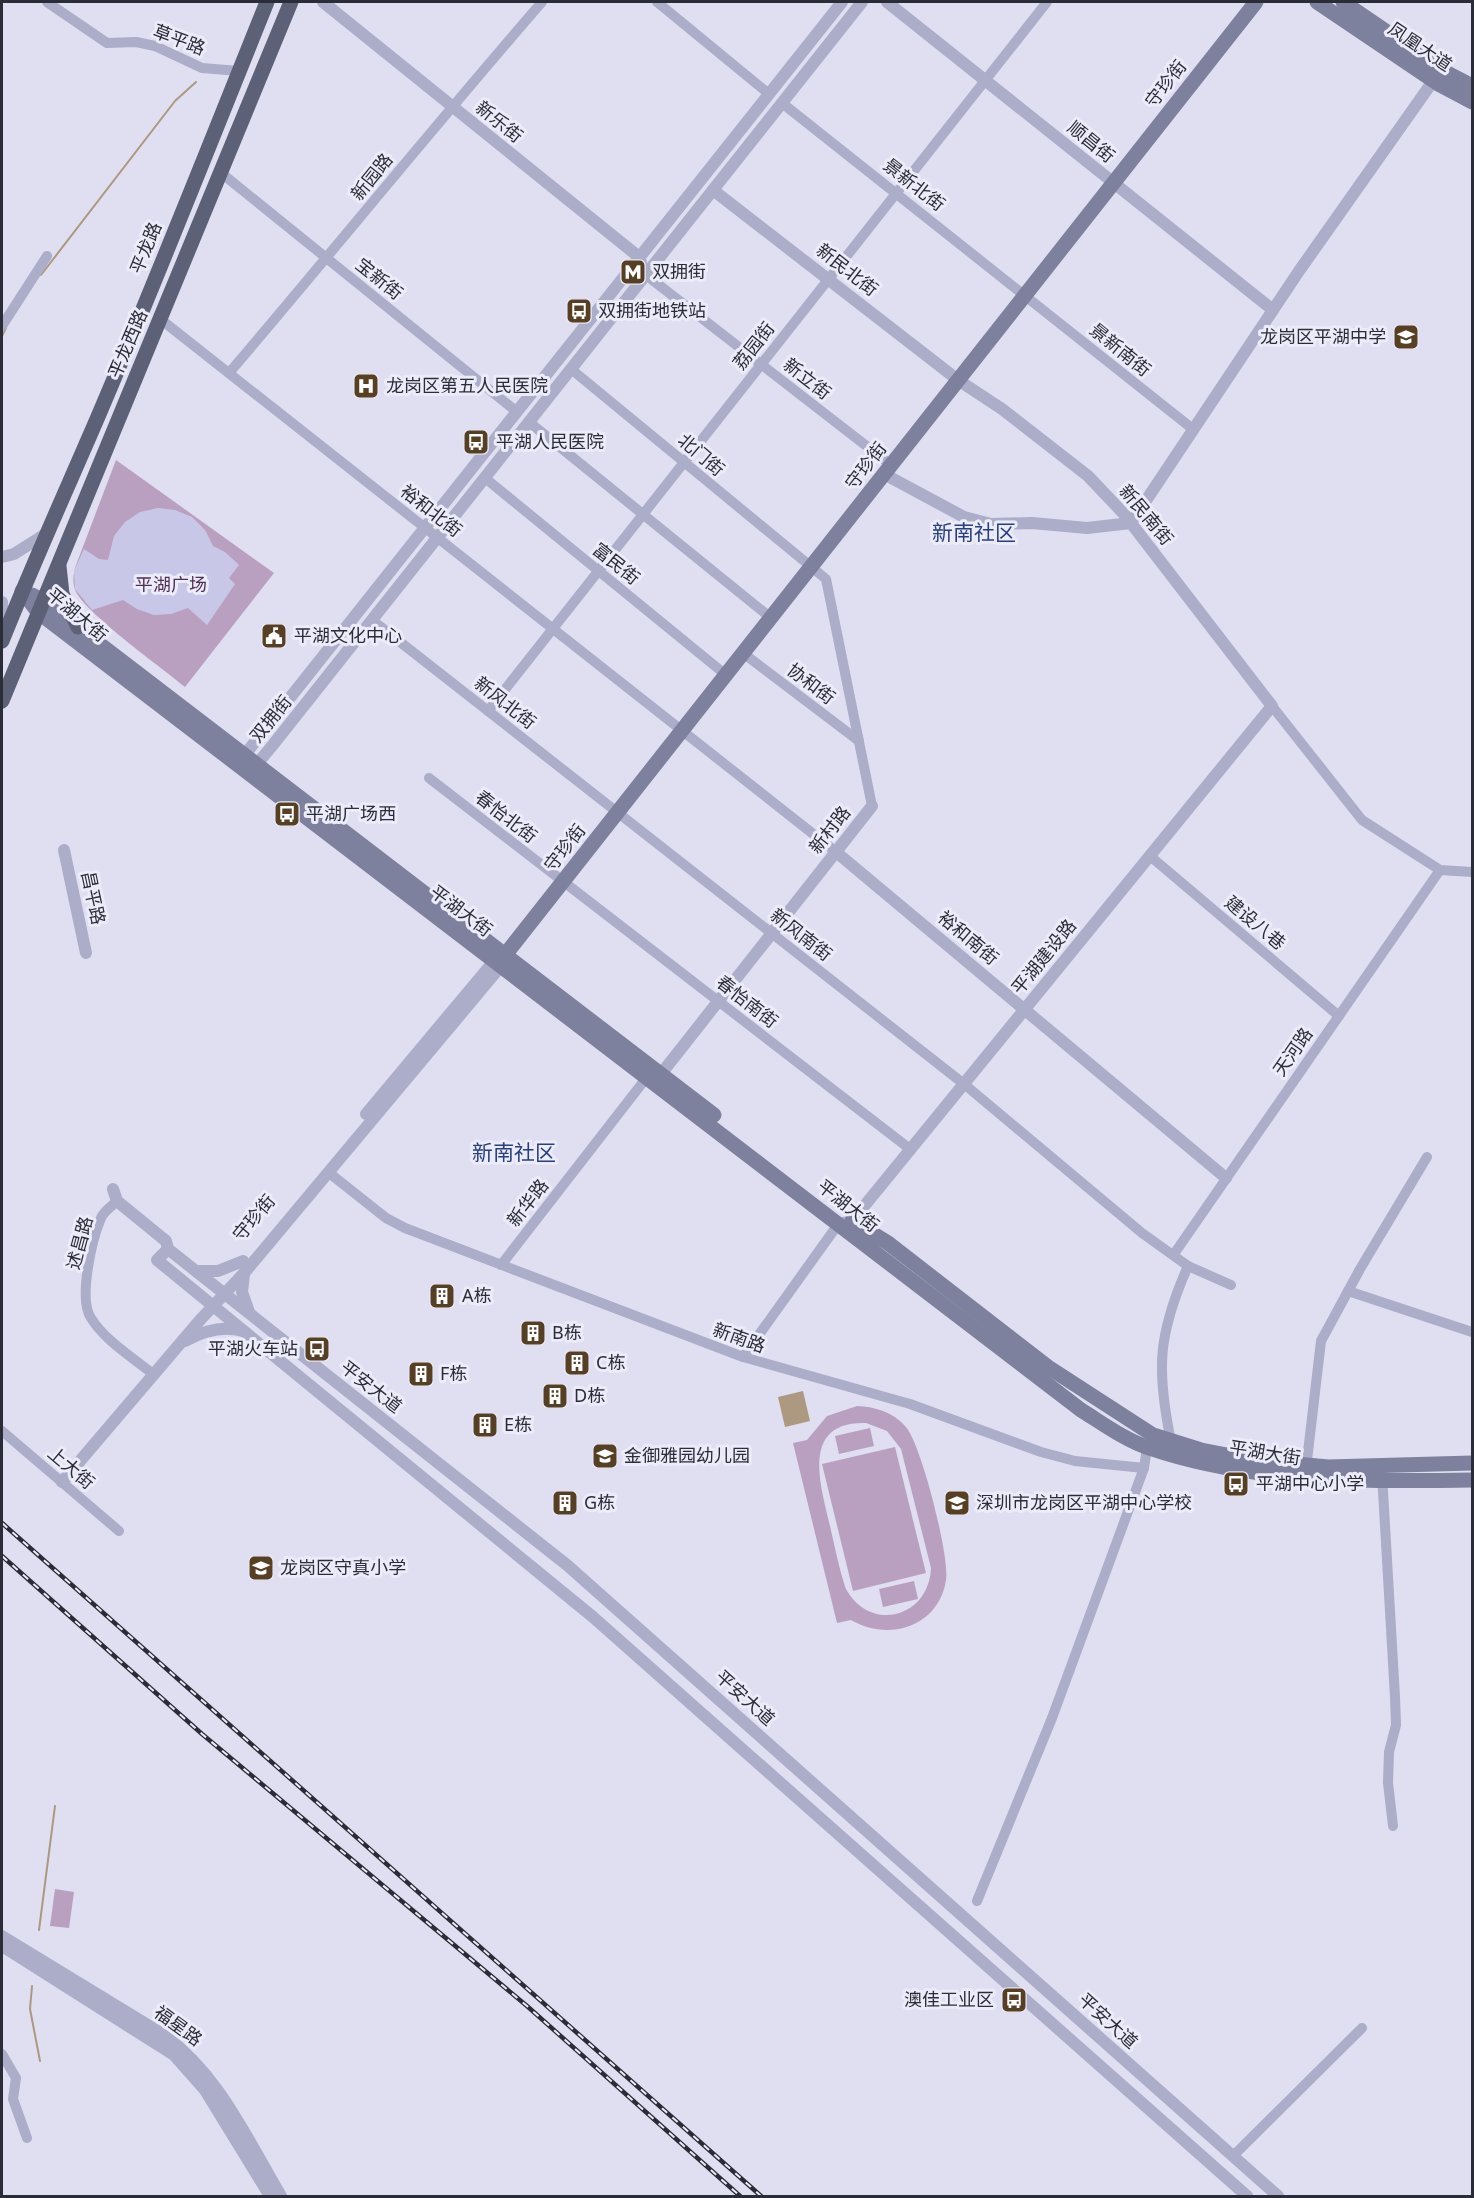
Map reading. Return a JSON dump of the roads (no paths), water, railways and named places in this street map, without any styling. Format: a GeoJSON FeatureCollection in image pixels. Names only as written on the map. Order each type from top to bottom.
{"type":"FeatureCollection","features":[{"type":"Feature","properties":{"kind":"main road","name":"平龙路"},"geometry":{"type":"LineString","coordinates":[[2,640],[44,535],[96,421],[267,2]]}},
{"type":"Feature","properties":{"kind":"main road","name":"平龙西路"},"geometry":{"type":"LineString","coordinates":[[2,701],[291,2]]}},
{"type":"Feature","properties":{"kind":"main road","name":"守珍街"},"geometry":{"type":"LineString","coordinates":[[500,960],[1256,2]]}},
{"type":"Feature","properties":{"kind":"main road","name":"凤凰大道"},"geometry":{"type":"LineString","coordinates":[[1317,2],[1437,75],[1473,86]]}},
{"type":"Feature","properties":{"kind":"main road","name":"凤凰大道"},"geometry":{"type":"LineString","coordinates":[[1343,2],[1473,102]]}},
{"type":"Feature","properties":{"kind":"main road"},"geometry":{"type":"LineString","coordinates":[[61,554],[59,568],[62,594],[78,627]]}},
{"type":"Feature","properties":{"kind":"main road","name":"平湖大街"},"geometry":{"type":"LineString","coordinates":[[22,591],[246,761]]}},
{"type":"Feature","properties":{"kind":"main road","name":"平湖大街"},"geometry":{"type":"LineString","coordinates":[[40,606],[78,627],[500,960],[845,1222],[1053,1392],[1148,1448],[1265,1475],[1306,1472],[1382,1473],[1473,1480]]}},
{"type":"Feature","properties":{"kind":"main road","name":"平湖大街"},"geometry":{"type":"LineString","coordinates":[[845,1222],[888,1243],[1058,1374],[1154,1436],[1201,1450],[1306,1472]]}},
{"type":"Feature","properties":{"kind":"main road","name":"平湖大街"},"geometry":{"type":"LineString","coordinates":[[1382,1473],[1473,1463]]}},
{"type":"Feature","properties":{"kind":"street","name":"草平路"},"geometry":{"type":"LineString","coordinates":[[47,2],[107,43],[136,42],[155,46],[202,68],[239,71]]}},
{"type":"Feature","properties":{"kind":"street","name":"新乐街"},"geometry":{"type":"LineString","coordinates":[[323,2],[639,257],[646,275]]}},
{"type":"Feature","properties":{"kind":"street","name":"新园路"},"geometry":{"type":"LineString","coordinates":[[229,373],[327,258],[451,106],[542,2]]}},
{"type":"Feature","properties":{"kind":"street"},"geometry":{"type":"LineString","coordinates":[[657,2],[769,94]]}},
{"type":"Feature","properties":{"kind":"street","name":"双拥街"},"geometry":{"type":"LineString","coordinates":[[246,761],[425,528],[842,2]]}},
{"type":"Feature","properties":{"kind":"street","name":"双拥街"},"geometry":{"type":"LineString","coordinates":[[246,761],[372,620],[862,2]]}},
{"type":"Feature","properties":{"kind":"street","name":"顺昌街"},"geometry":{"type":"LineString","coordinates":[[887,2],[1273,310]]}},
{"type":"Feature","properties":{"kind":"street","name":"荔园街"},"geometry":{"type":"LineString","coordinates":[[488,711],[1047,2]]}},
{"type":"Feature","properties":{"kind":"street"},"geometry":{"type":"LineString","coordinates":[[887,470],[964,517],[991,524],[1087,528],[1131,523],[1273,310],[1437,75]]}},
{"type":"Feature","properties":{"kind":"street","name":"景新北街"},"geometry":{"type":"LineString","coordinates":[[782,103],[1025,295]]}},
{"type":"Feature","properties":{"kind":"street","name":"宝新街"},"geometry":{"type":"LineString","coordinates":[[220,172],[517,412]]}},
{"type":"Feature","properties":{"kind":"street","name":"新民北街"},"geometry":{"type":"LineString","coordinates":[[713,190],[958,380]]}},
{"type":"Feature","properties":{"kind":"street"},"geometry":{"type":"LineString","coordinates":[[2,326],[47,256]]}},
{"type":"Feature","properties":{"kind":"street","name":"新立街"},"geometry":{"type":"LineString","coordinates":[[646,275],[761,364],[887,470]]}},
{"type":"Feature","properties":{"kind":"street","name":"景新南街"},"geometry":{"type":"LineString","coordinates":[[1025,295],[1194,430]]}},
{"type":"Feature","properties":{"kind":"street","name":"裕和北街"},"geometry":{"type":"LineString","coordinates":[[159,318],[682,730]]}},
{"type":"Feature","properties":{"kind":"street","name":"北门街"},"geometry":{"type":"LineString","coordinates":[[571,369],[811,567]]}},
{"type":"Feature","properties":{"kind":"street","name":"新民南街"},"geometry":{"type":"LineString","coordinates":[[958,380],[1002,409],[1080,469],[1131,523],[1272,706]]}},
{"type":"Feature","properties":{"kind":"street"},"geometry":{"type":"LineString","coordinates":[[529,422],[771,618]]}},
{"type":"Feature","properties":{"kind":"street","name":"富民街"},"geometry":{"type":"LineString","coordinates":[[484,478],[726,675]]}},
{"type":"Feature","properties":{"kind":"street"},"geometry":{"type":"LineString","coordinates":[[2,557],[14,554],[44,535]]}},
{"type":"Feature","properties":{"kind":"street","name":"新村路"},"geometry":{"type":"LineString","coordinates":[[654,1076],[718,1001],[872,806],[826,579],[811,567]]}},
{"type":"Feature","properties":{"kind":"street"},"geometry":{"type":"LineString","coordinates":[[2,602],[2,630]]}},
{"type":"Feature","properties":{"kind":"street","name":"新风北街"},"geometry":{"type":"LineString","coordinates":[[372,620],[618,812]]}},
{"type":"Feature","properties":{"kind":"street","name":"协和街"},"geometry":{"type":"LineString","coordinates":[[743,653],[859,741]]}},
{"type":"Feature","properties":{"kind":"street"},"geometry":{"type":"LineString","coordinates":[[1272,706],[1362,820],[1440,870],[1473,872]]}},
{"type":"Feature","properties":{"kind":"street","name":"平湖建设路"},"geometry":{"type":"LineString","coordinates":[[845,1222],[964,1084],[1272,706]]}},
{"type":"Feature","properties":{"kind":"street","name":"裕和南街"},"geometry":{"type":"LineString","coordinates":[[682,730],[836,852],[1226,1178]]}},
{"type":"Feature","properties":{"kind":"street","name":"春怡北街"},"geometry":{"type":"LineString","coordinates":[[429,778],[563,882]]}},
{"type":"Feature","properties":{"kind":"street","name":"新风南街"},"geometry":{"type":"LineString","coordinates":[[618,812],[964,1084],[1142,1233],[1188,1266],[1231,1285]]}},
{"type":"Feature","properties":{"kind":"street","name":"昌平路"},"geometry":{"type":"LineString","coordinates":[[64,850],[86,953]]}},
{"type":"Feature","properties":{"kind":"street","name":"建设八巷"},"geometry":{"type":"LineString","coordinates":[[1150,856],[1339,1016]]}},
{"type":"Feature","properties":{"kind":"street","name":"天河路"},"geometry":{"type":"LineString","coordinates":[[1174,1254],[1440,870]]}},
{"type":"Feature","properties":{"kind":"street","name":"春怡南街"},"geometry":{"type":"LineString","coordinates":[[563,882],[910,1149]]}},
{"type":"Feature","properties":{"kind":"street","name":"守珍街"},"geometry":{"type":"LineString","coordinates":[[62,1482],[222,1292],[328,1172],[500,960]]}},
{"type":"Feature","properties":{"kind":"street","name":"守珍街"},"geometry":{"type":"LineString","coordinates":[[244,1267],[500,960]]}},
{"type":"Feature","properties":{"kind":"street","name":"新华路"},"geometry":{"type":"LineString","coordinates":[[501,1265],[654,1076]]}},
{"type":"Feature","properties":{"kind":"street"},"geometry":{"type":"LineString","coordinates":[[1306,1472],[1321,1341],[1427,1157]]}},
{"type":"Feature","properties":{"kind":"street","name":"新南路"},"geometry":{"type":"LineString","coordinates":[[328,1172],[396,1223],[743,1358],[910,1404],[1041,1452],[1076,1461],[1144,1468]]}},
{"type":"Feature","properties":{"kind":"street","name":"平安大道"},"geometry":{"type":"LineString","coordinates":[[115,1195],[166,1241],[168,1249],[567,1565],[1278,2196]]}},
{"type":"Feature","properties":{"kind":"street","name":"述昌路"},"geometry":{"type":"LineString","coordinates":[[115,1195],[102,1216],[87,1272],[86,1308],[90,1318],[101,1330],[154,1375]]}},
{"type":"Feature","properties":{"kind":"street"},"geometry":{"type":"LineString","coordinates":[[743,1358],[845,1222]]}},
{"type":"Feature","properties":{"kind":"street","name":"平安大道"},"geometry":{"type":"LineString","coordinates":[[168,1249],[157,1260],[554,1584],[1247,2196]]}},
{"type":"Feature","properties":{"kind":"street"},"geometry":{"type":"LineString","coordinates":[[1172,1441],[1161,1385],[1162,1347],[1172,1303],[1188,1266]]}},
{"type":"Feature","properties":{"kind":"street"},"geometry":{"type":"LineString","coordinates":[[196,1271],[244,1267],[242,1292],[252,1315]]}},
{"type":"Feature","properties":{"kind":"street"},"geometry":{"type":"LineString","coordinates":[[1348,1291],[1473,1332]]}},
{"type":"Feature","properties":{"kind":"street"},"geometry":{"type":"LineString","coordinates":[[181,1342],[210,1330],[234,1328],[244,1331]]}},
{"type":"Feature","properties":{"kind":"street","name":"上大街"},"geometry":{"type":"LineString","coordinates":[[2,1431],[119,1531]]}},
{"type":"Feature","properties":{"kind":"street"},"geometry":{"type":"LineString","coordinates":[[977,1901],[1052,1718],[1144,1468],[1148,1448]]}},
{"type":"Feature","properties":{"kind":"street"},"geometry":{"type":"LineString","coordinates":[[1382,1473],[1396,1725],[1389,1752],[1388,1783],[1393,1826]]}},
{"type":"Feature","properties":{"kind":"street"},"geometry":{"type":"LineString","coordinates":[[644,1662],[658,1645]]}},
{"type":"Feature","properties":{"kind":"street","name":"福星路"},"geometry":{"type":"LineString","coordinates":[[2,1936],[161,2033],[185,2051],[214,2085],[281,2196]]}},
{"type":"Feature","properties":{"kind":"street","name":"福星路"},"geometry":{"type":"LineString","coordinates":[[2,1946],[162,2046],[179,2060],[213,2102],[270,2196]]}},
{"type":"Feature","properties":{"kind":"street"},"geometry":{"type":"LineString","coordinates":[[1233,2156],[1362,2028]]}},
{"type":"Feature","properties":{"kind":"street"},"geometry":{"type":"LineString","coordinates":[[2,2054],[16,2078],[14,2099],[27,2138]]}},
{"type":"Feature","properties":{"kind":"waterway"},"geometry":{"type":"LineString","coordinates":[[41,275],[175,101],[196,82]]}},
{"type":"Feature","properties":{"kind":"waterway"},"geometry":{"type":"LineString","coordinates":[[2,336],[6,328]]}},
{"type":"Feature","properties":{"kind":"waterway"},"geometry":{"type":"LineString","coordinates":[[39,1930],[55,1806]]}},
{"type":"Feature","properties":{"kind":"waterway"},"geometry":{"type":"LineString","coordinates":[[32,1986],[30,2009],[40,2061]]}},
{"type":"Feature","properties":{"kind":"railway"},"geometry":{"type":"LineString","coordinates":[[2,1523],[761,2196]]}},
{"type":"Feature","properties":{"kind":"railway"},"geometry":{"type":"LineString","coordinates":[[2,1556],[202,1734],[527,2006],[740,2196]]}},
{"type":"Feature","properties":{"kind":"place","name":"双拥街"},"geometry":{"type":"Point","coordinates":[633,272]}},
{"type":"Feature","properties":{"kind":"place","name":"双拥街地铁站"},"geometry":{"type":"Point","coordinates":[579,311]}},
{"type":"Feature","properties":{"kind":"place","name":"龙岗区平湖中学"},"geometry":{"type":"Point","coordinates":[1406,337]}},
{"type":"Feature","properties":{"kind":"place","name":"龙岗区第五人民医院"},"geometry":{"type":"Point","coordinates":[366,386]}},
{"type":"Feature","properties":{"kind":"place","name":"平湖人民医院"},"geometry":{"type":"Point","coordinates":[476,442]}},
{"type":"Feature","properties":{"kind":"place","name":"平湖文化中心"},"geometry":{"type":"Point","coordinates":[274,636]}},
{"type":"Feature","properties":{"kind":"place","name":"平湖广场西"},"geometry":{"type":"Point","coordinates":[287,814]}},
{"type":"Feature","properties":{"kind":"place","name":"A栋"},"geometry":{"type":"Point","coordinates":[442,1296]}},
{"type":"Feature","properties":{"kind":"place","name":"B栋"},"geometry":{"type":"Point","coordinates":[533,1333]}},
{"type":"Feature","properties":{"kind":"place","name":"平湖火车站"},"geometry":{"type":"Point","coordinates":[317,1349]}},
{"type":"Feature","properties":{"kind":"place","name":"C栋"},"geometry":{"type":"Point","coordinates":[577,1363]}},
{"type":"Feature","properties":{"kind":"place","name":"F栋"},"geometry":{"type":"Point","coordinates":[421,1374]}},
{"type":"Feature","properties":{"kind":"place","name":"D栋"},"geometry":{"type":"Point","coordinates":[555,1396]}},
{"type":"Feature","properties":{"kind":"place","name":"E栋"},"geometry":{"type":"Point","coordinates":[485,1425]}},
{"type":"Feature","properties":{"kind":"place","name":"金御雅园幼儿园"},"geometry":{"type":"Point","coordinates":[605,1456]}},
{"type":"Feature","properties":{"kind":"place","name":"平湖中心小学"},"geometry":{"type":"Point","coordinates":[1236,1484]}},
{"type":"Feature","properties":{"kind":"place","name":"G栋"},"geometry":{"type":"Point","coordinates":[565,1503]}},
{"type":"Feature","properties":{"kind":"place","name":"深圳市龙岗区平湖中心学校"},"geometry":{"type":"Point","coordinates":[957,1503]}},
{"type":"Feature","properties":{"kind":"place","name":"龙岗区守真小学"},"geometry":{"type":"Point","coordinates":[261,1568]}},
{"type":"Feature","properties":{"kind":"place","name":"澳佳工业区"},"geometry":{"type":"Point","coordinates":[1014,2000]}},
{"type":"Feature","properties":{"kind":"district","name":"新南社区"},"geometry":{"type":"Point","coordinates":[974,533]}},
{"type":"Feature","properties":{"kind":"district","name":"新南社区"},"geometry":{"type":"Point","coordinates":[514,1153]}},
{"type":"Feature","properties":{"kind":"park label","name":"平湖广场"},"geometry":{"type":"Point","coordinates":[171,585]}}]}
